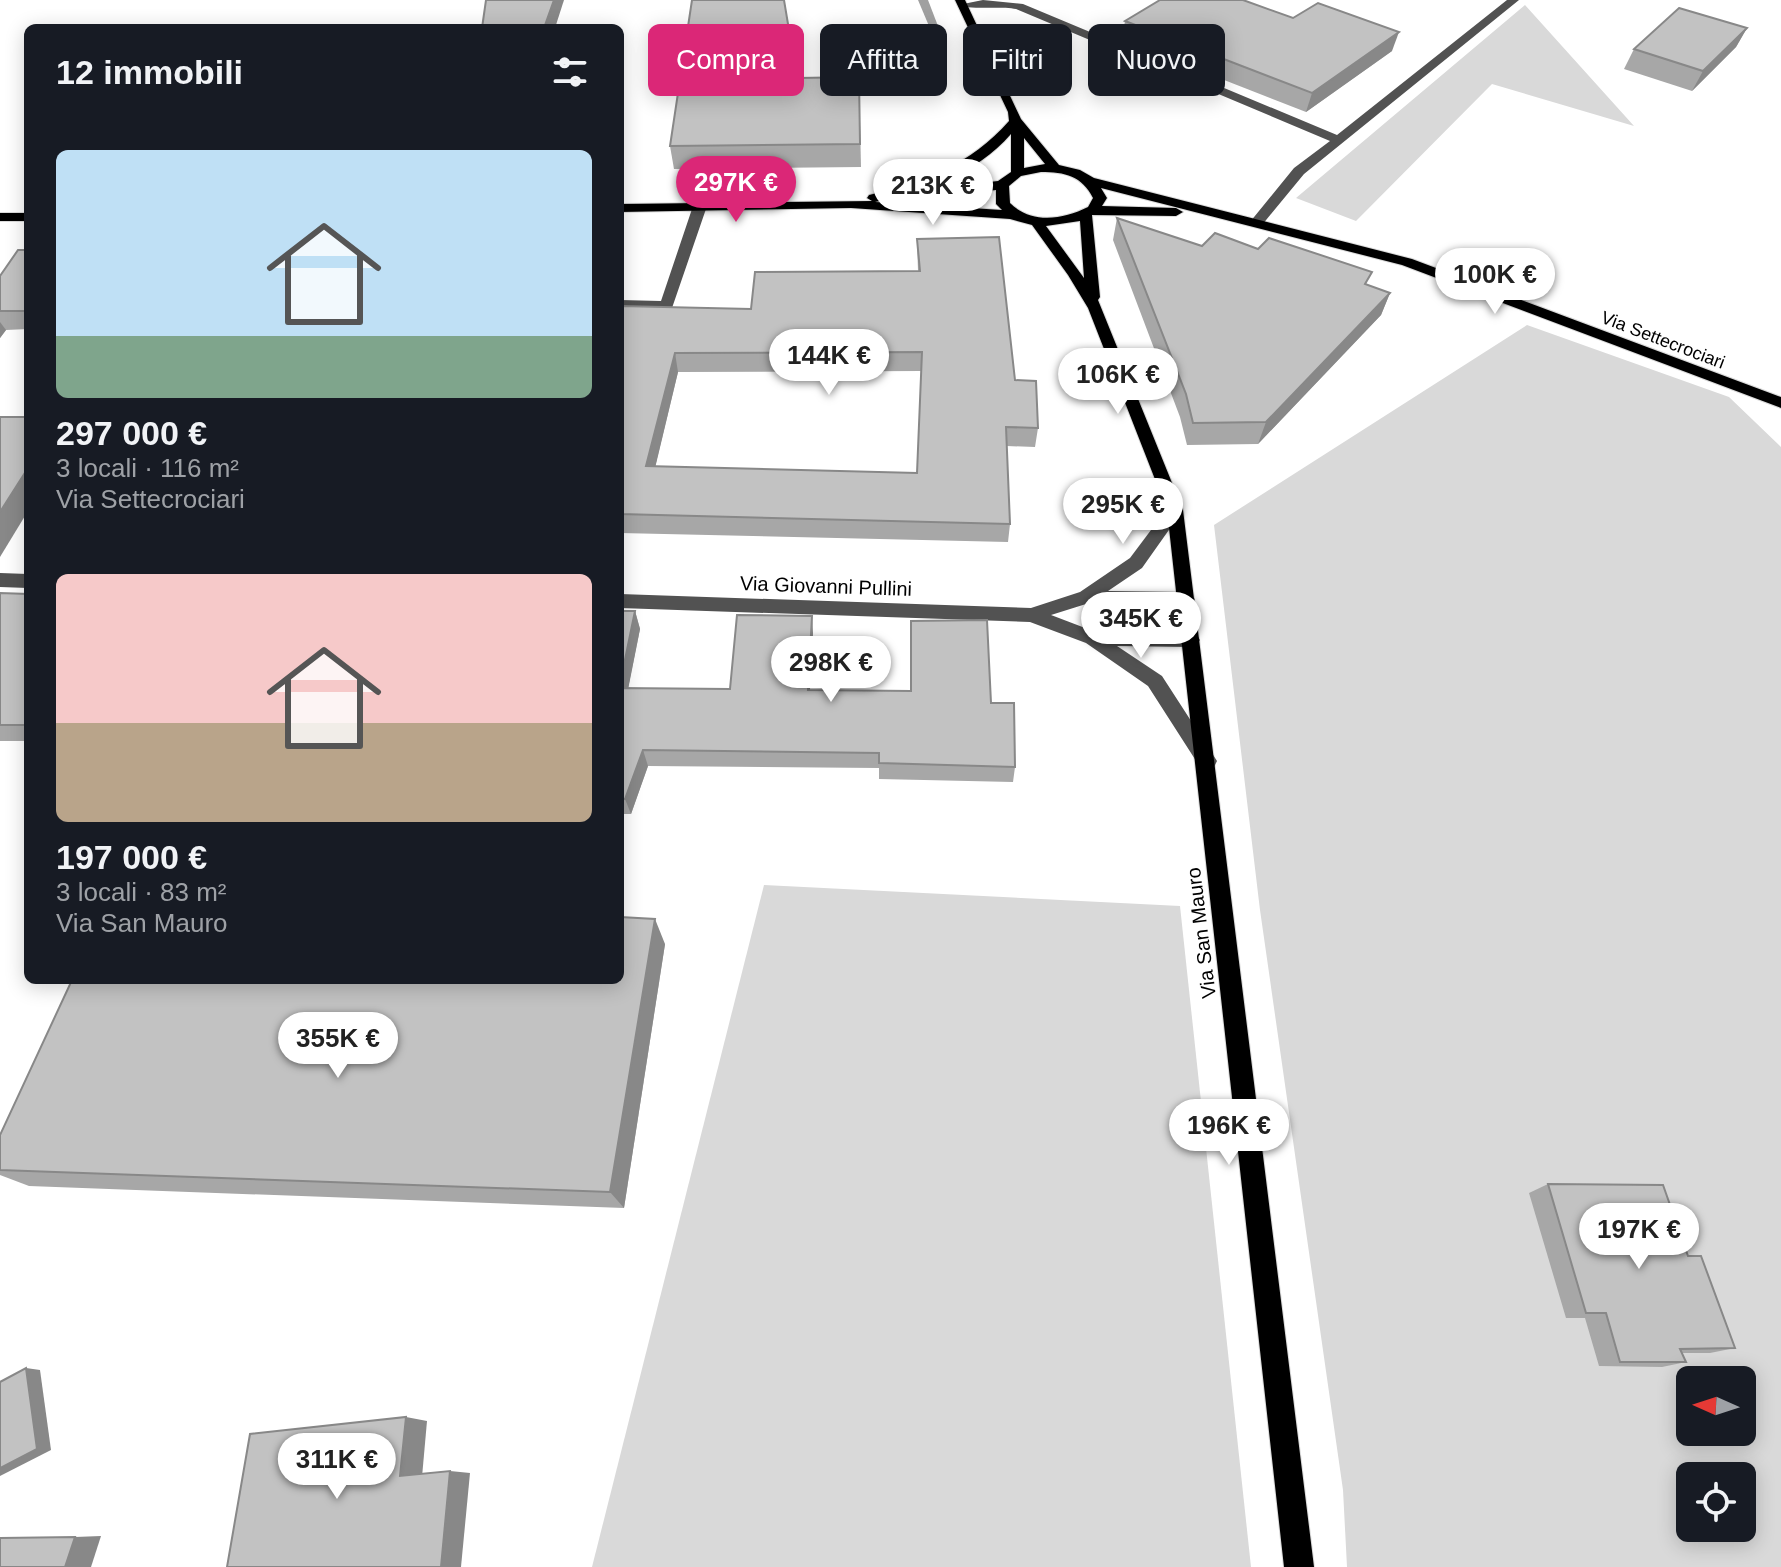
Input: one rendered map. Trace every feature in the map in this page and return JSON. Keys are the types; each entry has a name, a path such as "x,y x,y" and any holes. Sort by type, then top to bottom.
{"main road":[{"path":"961,2 1016,121 1055,168"},
{"path":"1016,121 1017,173"},
{"path":"851,204 945,180 987,152 1016,121"},
{"path":"851,204 1002,185 1017,173 1055,168"},
{"name":"Via Settecrociari","path":"1055,168 1091,181 1407,262 1781,403"},
{"name":"Via San Mauro","path":"1091,181 1098,190 1100,200 1090,213 1095,308"},
{"path":"1002,185 1001,200 1017,215"},
{"path":"624,208 851,204 1017,215 1036,221"},
{"name":"Via Settecrociari","path":"1036,221 1062,223 1090,213 1212,213"},
{"path":"0,217 24,217"},
{"name":"Via San Mauro","path":"1036,221 1075,274 1095,308 1175,510 1207,761 1299,1567"}],"street":[{"path":"1257,222 1299,171 1514,0"},
{"path":"961,2 997,2 1019,6 1339,140"},
{"path":"624,304 667,305 700,206"},
{"name":"Via Giovanni Pullini","path":"1031,615 1086,597 1136,563 1175,510"},
{"path":"0,580 24,581"},
{"name":"Via Giovanni Pullini","path":"1086,597 1186,599"},
{"name":"Via Giovanni Pullini","path":"624,601 1031,615 1092,638 1155,681 1207,761"},
{"name":"Via Giovanni Pullini","path":"1092,638 1191,640"}],"shaded area":[{"path":"1525,5 1634,126 1492,84 1356,221 1296,198"},
{"path":"1527,325 1729,397 1781,447 1781,1567 1347,1567 1343,1490 1260,910 1214,525"},
{"path":"764,885 1180,906 1251,1567 592,1567"}],"building":[{"path":"486,0 554,0 545,24 483,24"},
{"path":"692,0 784,0 788,24 688,24"},
{"path":"1160,0 1243,0 1293,18 1318,3 1399,32 1312,93 1225,60 1225,24 1133,24 1125,21"},
{"path":"1679,8 1747,28 1703,71 1634,49"},
{"path":"804,78 820,78 820,96 859,96 860,144 670,146 678,96 804,96"},
{"path":"1117,218 1202,246 1215,233 1258,249 1269,238 1372,272 1365,284 1390,293 1266,422 1193,423 1186,394"},
{"path":"999,237 1015,380 1036,381 1038,428 1006,427 1010,524 624,514 624,306 751,309 755,272 920,271 917,239","holes":["922,352 917,473 646,466 675,353"]},
{"path":"18,250 24,250 24,311 0,311 0,276"},
{"path":"0,417 24,417 24,474 0,512"},
{"path":"0,593 24,594 24,725 0,725"},
{"path":"624,611 635,611 624,665"},
{"path":"737,615 812,616 808,690 911,691 911,621 987,620 991,703 1014,703 1015,767 879,763 879,753 643,750 624,799 624,688 730,689"},
{"path":"624,917 655,919 610,1192 0,1170 0,1135 70,984 624,984"},
{"path":"1548,1184 1663,1185 1688,1256 1701,1256 1735,1348 1680,1349 1686,1362 1620,1362 1606,1313 1586,1313"},
{"path":"26,1368 37,1449 0,1468 0,1382"},
{"path":"406,1417 400,1476 450,1471 441,1567 227,1567 250,1434"},
{"path":"75,1537 65,1567 0,1567 0,1538"}],"waterway":[{"path":"923,0 933,24"}]}
